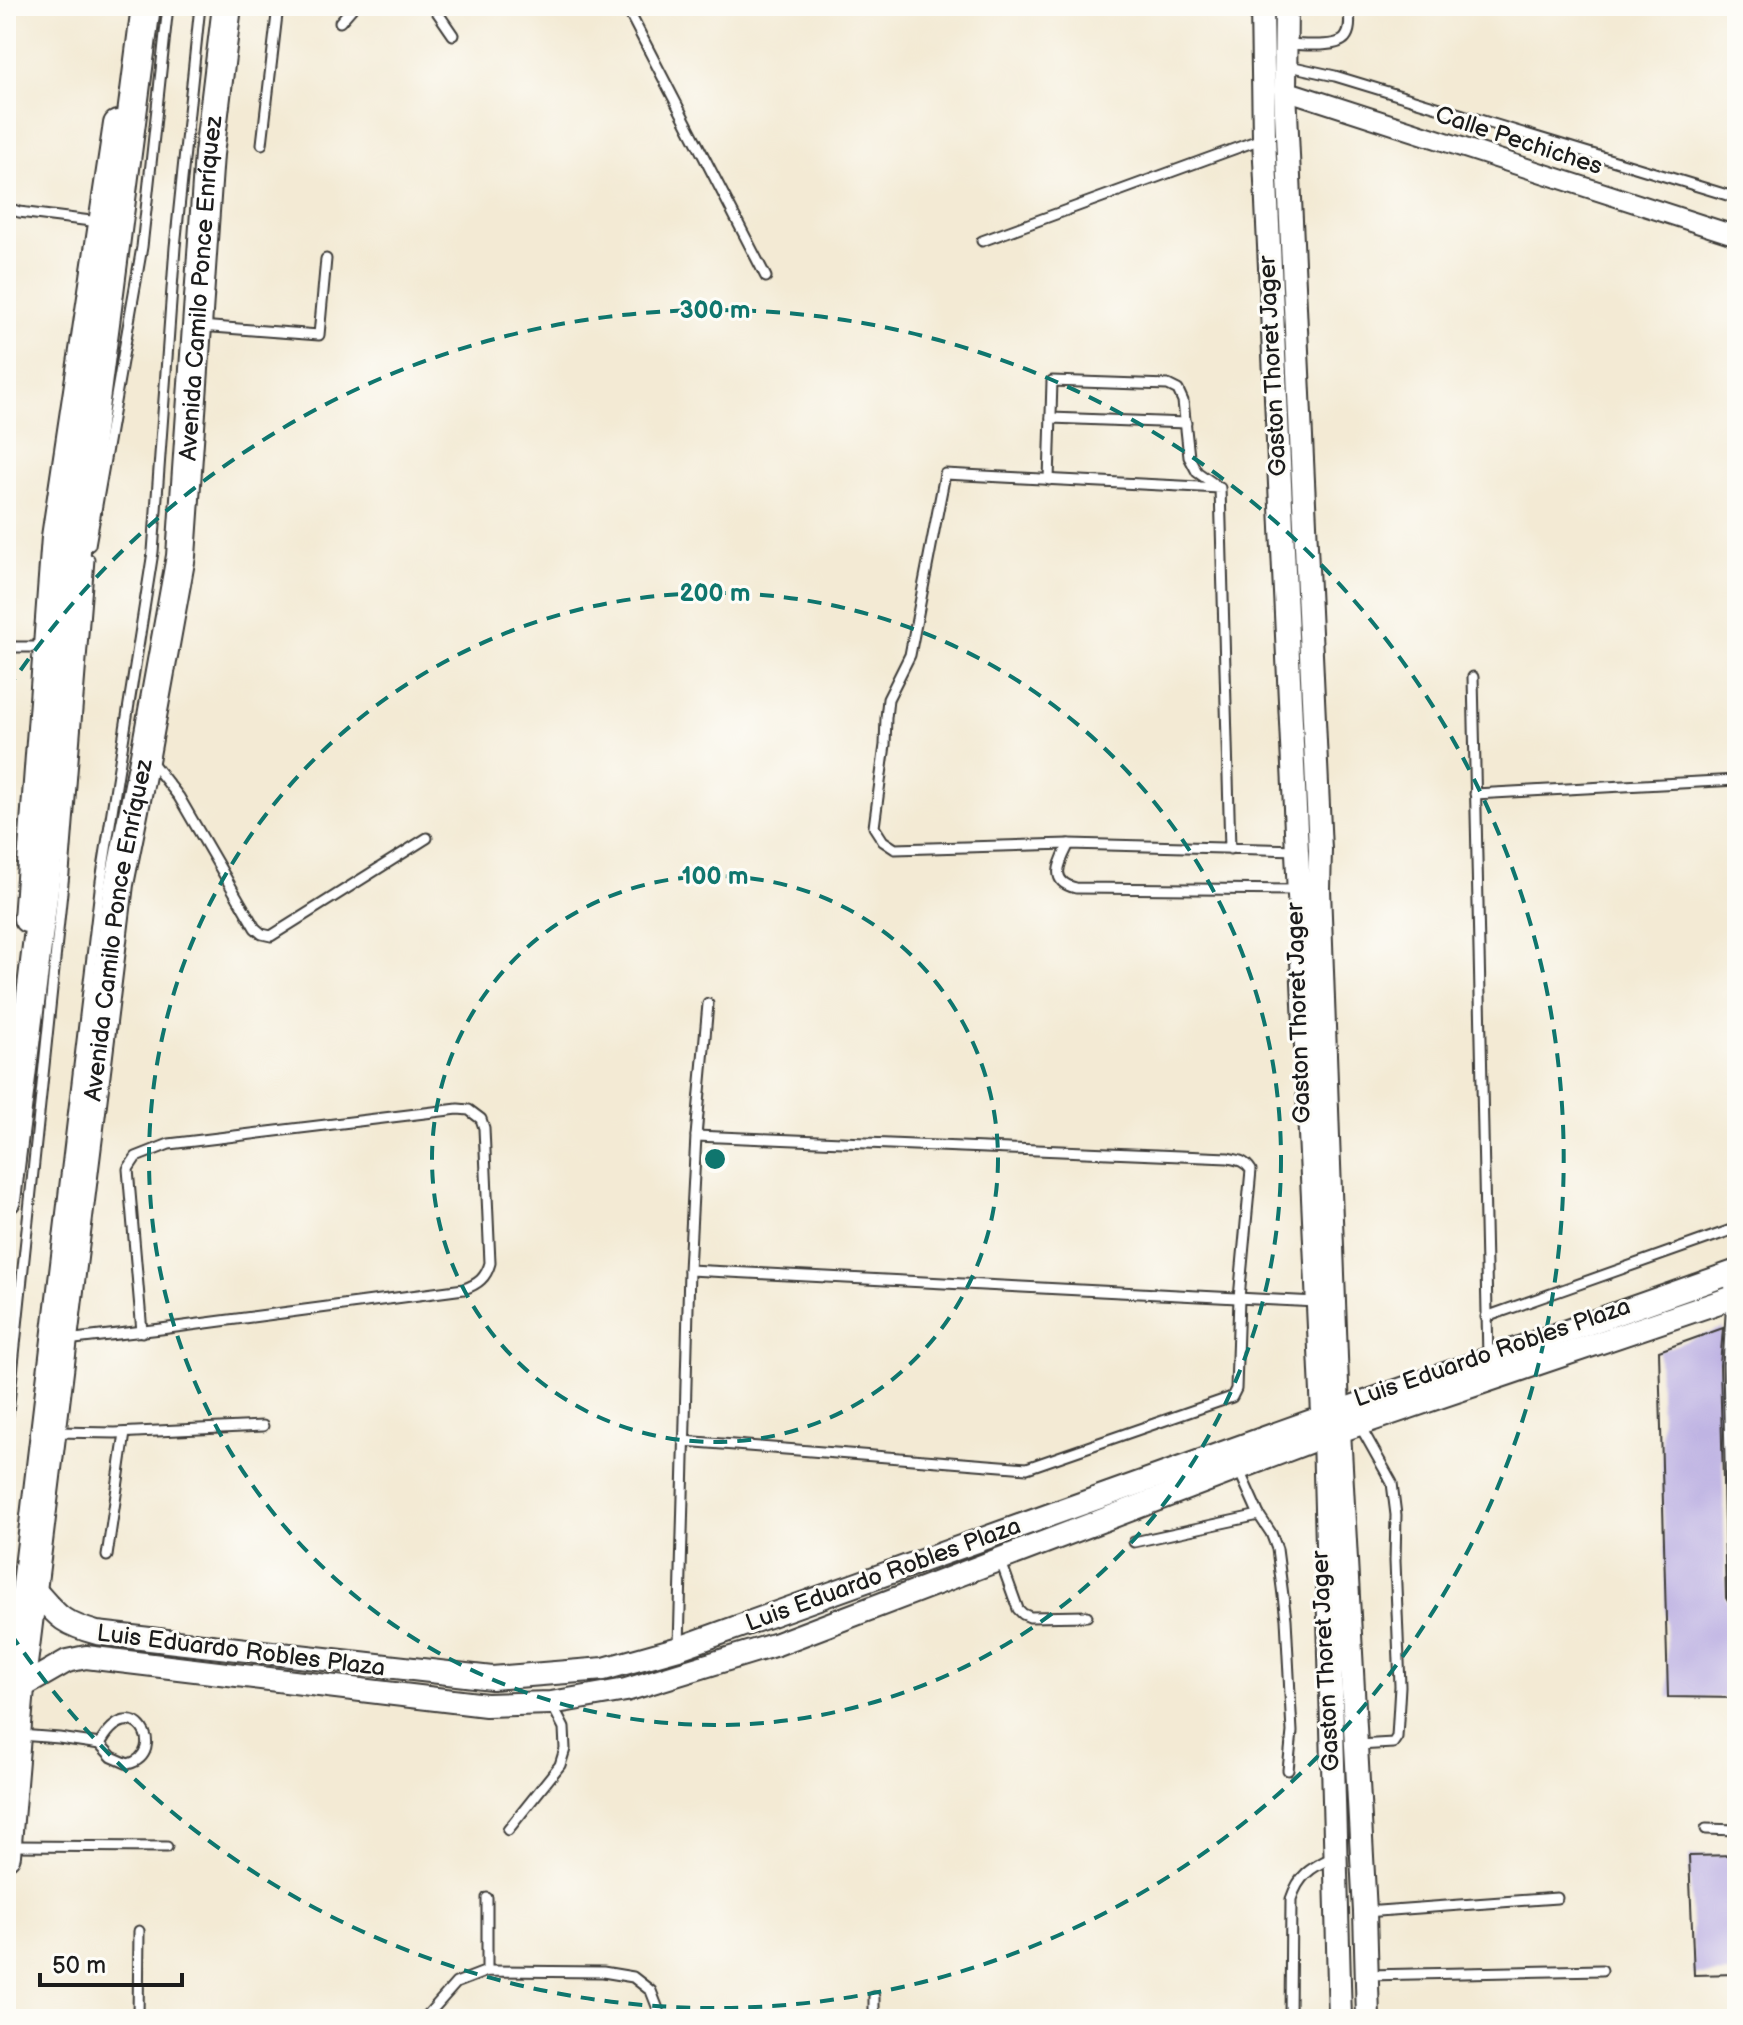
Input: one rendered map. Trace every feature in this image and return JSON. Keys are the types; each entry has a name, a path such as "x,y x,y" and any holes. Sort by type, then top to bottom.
{"main road":[{"path":"6,1200 55,537 135,6"},
{"path":"16,1043 46,872 77,540 146,6"},
{"name":"Avenida Camilo Ponce Enríquez","path":"6,1855 16,1735 13,1684 32,1587 119,884 181,556 209,154 227,6"}],"street":[{"name":"Gaston Thoret Jager","path":"1262,6 1264,138 1297,850 1309,889 1365,1912 1368,2019"},
{"name":"Gaston Thoret Jager","path":"1286,6 1285,90 1320,850 1309,889 1317,1302 1337,1424 1336,1856 1340,2019"},
{"name":"Calle Pechiches","path":"1285,90 1737,236"},
{"name":"Luis Eduardo Robles Plaza","path":"13,1684 67,1661 86,1657 486,1705 551,1703 626,1690 777,1644 1238,1468 1488,1358 1732,1273"},
{"name":"Luis Eduardo Robles Plaza","path":"32,1587 59,1618 97,1633 492,1678 604,1669 679,1648 1337,1424 1735,1297"}],"lane":[{"name":"Avenida Camilo Ponce Enríquez","path":"6,1432 64,873 91,542 142,247 168,6"},
{"name":"Avenida Camilo Ponce Enríquez","path":"13,1684 101,881 153,552 175,247 200,6"},
{"path":"262,144 278,6"},
{"path":"340,22 354,6"},
{"path":"433,6 453,35"},
{"path":"626,6 766,277"},
{"path":"1286,54 1337,43 1345,38 1349,29 1349,6"},
{"path":"1286,54 1335,76 1737,198"},
{"path":"982,241 1264,138"},
{"path":"6,207 19,212 103,223"},
{"path":"197,326 319,335 326,259"},
{"path":"1049,480 1052,381 1168,385 1178,390 1183,401 1189,457 1197,472 1220,488"},
{"path":"1051,418 1186,423"},
{"path":"1220,488 945,474 910,655 888,699 874,827 883,841 895,849 1069,844 1320,850"},
{"path":"1220,488 1230,849"},
{"path":"6,647 47,647"},
{"path":"1473,677 1488,1358"},
{"path":"145,755 179,797 255,928 262,934 271,936 427,838"},
{"path":"1475,794 1737,780"},
{"path":"1069,844 1058,870 1066,886 1076,888 1309,889"},
{"path":"679,1648 689,1270 696,1136 708,1004"},
{"path":"63,1340 142,1332 464,1289 475,1285 487,1272 490,1263 484,1128 481,1119 469,1110 458,1109 169,1144 136,1157 128,1169 142,1332"},
{"path":"683,1441 1027,1468 1232,1397 1236,1389 1239,1298 1251,1170 1241,1160 1213,1157 696,1136"},
{"path":"1486,1317 1737,1228"},
{"path":"689,1270 1317,1302"},
{"path":"1732,1273 1735,1297 1728,1365 1733,1598"},
{"path":"1337,1424 1392,1483 1396,1515 1400,1686 1397,1737 1393,1743 1356,1745"},
{"path":"51,1432 125,1433 263,1426"},
{"path":"107,1556 125,1433"},
{"path":"1238,1468 1277,1549 1286,1619 1292,1732 1288,1770"},
{"path":"1134,1542 1259,1515"},
{"path":"1000,1559 1018,1609 1023,1614 1030,1617 1087,1616"},
{"path":"508,1830 560,1765 565,1749 564,1728 551,1703"},
{"path":"16,1735 100,1744 112,1757 128,1764 142,1758 147,1742 140,1724 125,1719 110,1728 100,1744"},
{"path":"1706,1829 1737,1830"},
{"path":"7,1846 167,1847"},
{"path":"1290,2019 1291,1899 1295,1886 1310,1869 1336,1856"},
{"path":"487,1898 487,1971"},
{"path":"1365,1912 1557,1898"},
{"path":"138,2019 139,1931"},
{"path":"1367,1975 1602,1970"},
{"path":"424,2019 456,1983 487,1971 603,1972 633,1977 651,1991 658,2009 658,2019"},
{"path":"874,1997 874,2019"}],"building":[{"path":"1723,1328 1720,1365 1726,1598 1730,1605 1737,1604 1737,1698 1668,1697 1659,1351"},
{"path":"1737,1855 1737,1974 1694,1975 1689,1856"}]}
